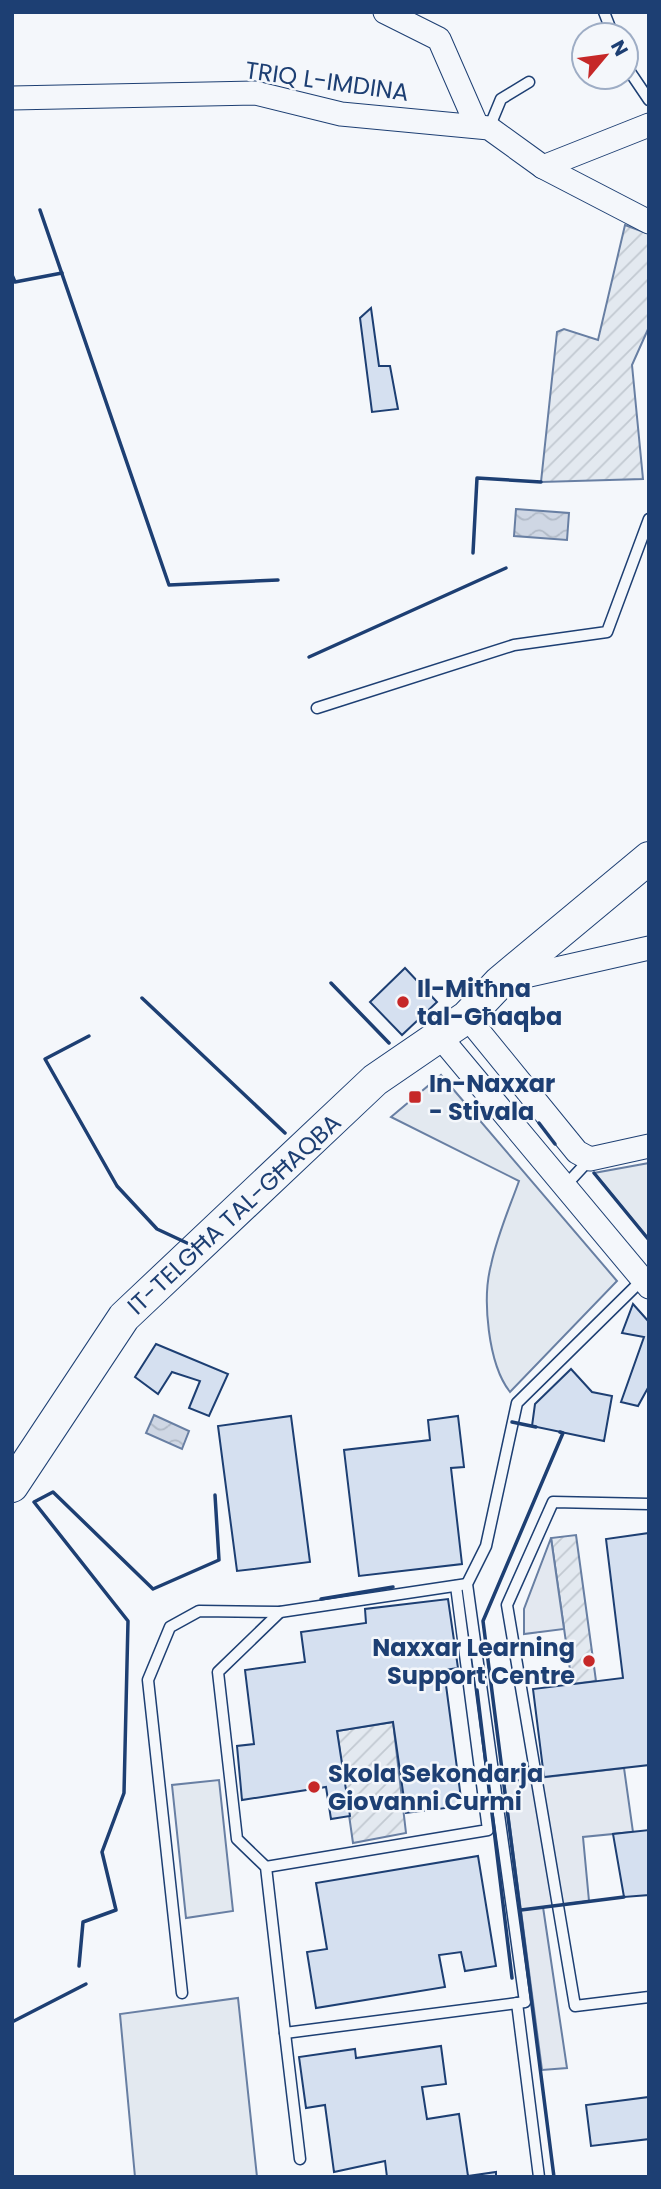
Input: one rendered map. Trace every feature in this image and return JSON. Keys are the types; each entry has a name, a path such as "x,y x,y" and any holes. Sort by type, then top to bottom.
{"street":[{"path":"385,12 439,39 483,127 543,167 627,213 649,222"},
{"name":"TRIQ L-IMDINA","path":"12,98 255,93 341,114 483,127"},
{"path":"543,167 649,125"},
{"name":"IT-TELGĦA TAL-GĦAQBA","path":"12,1486 124,1317 375,1080 441,1038 467,1017 500,982 649,858"},
{"path":"500,982 649,948"},
{"path":"467,1017 577,1152 590,1159 649,1146"},
{"path":"441,1038 646,1283"}],"lane":[{"path":"483,127 501,99 529,82"},
{"path":"317,708 514,645 607,632 649,519"},
{"path":"564,1187 590,1159"},
{"path":"266,1867 488,1830 461,1585 486,1546 517,1403 646,1283"},
{"path":"649,1504 553,1502 507,1605 575,2006 649,1997"},
{"path":"182,1993 148,1680 170,1627 199,1611 280,1612 461,1585"},
{"path":"285,2033 525,2002 461,1585"},
{"path":"280,1612 218,1672 237,1839 266,1867 300,2159"},
{"path":"517,2003 539,2177"}],"shaded area":[{"path":"625,225 649,234 649,327 632,365 643,479 541,482 557,332 564,329 598,340"},
{"path":"441,1075 617,1281 510,1392 496,1365 489,1331 487,1295 494,1254 519,1181 391,1117"},
{"path":"649,1163 649,1240 594,1173"},
{"path":"576,1535 596,1681 572,1684 551,1538"},
{"path":"551,1538 564,1629 524,1634 524,1609"},
{"path":"393,1722 406,1833 353,1843 337,1731"},
{"path":"624,1768 633,1832 583,1837 589,1901 543,1907 567,2068 542,2070 504,1782"},
{"path":"219,1780 233,1911 186,1918 172,1785"},
{"path":"238,1998 257,2177 135,2177 120,2014"}],"water":[{"path":"516,509 569,513 567,540 514,536"},
{"path":"154,1415 189,1431 182,1449 146,1433"}],"building":[{"path":"371,308 379,366 390,366 398,409 372,412 360,318"},
{"name":"Il-Mitħna tal-Għaqba","path":"405,968 437,1002 402,1035 370,1002"},
{"path":"633,1304 649,1322 649,1386 638,1406 621,1402 644,1337 622,1333"},
{"path":"156,1344 228,1374 209,1416 189,1408 200,1381 172,1372 158,1394 135,1377"},
{"path":"571,1369 592,1392 612,1396 604,1441 532,1426 535,1404"},
{"path":"291,1416 310,1562 237,1571 218,1426"},
{"path":"458,1416 464,1467 451,1468 462,1564 359,1576 344,1450 430,1440 428,1420"},
{"name":"Naxxar Learning Support Centre","path":"649,1533 649,1765 544,1777 533,1689 623,1678 606,1539"},
{"path":"448,1599 458,1668 444,1670 462,1806 406,1813 393,1722 337,1731 350,1816 331,1819 326,1787 242,1800 237,1746 254,1744 245,1670 305,1662 301,1632 366,1623 365,1609"},
{"path":"649,1830 649,1895 624,1897 613,1834"},
{"path":"478,1856 496,1966 465,1971 461,1952 439,1955 445,1987 316,2008 307,1952 327,1949 316,1883"},
{"path":"441,2046 446,2084 422,2087 427,2119 459,2114 468,2176 496,2172 496,2177 387,2177 385,2161 334,2172 325,2105 306,2108 299,2057 355,2049 356,2058"},
{"path":"649,2097 649,2139 591,2146 586,2105"}],"wall":[{"path":"40,210 169,585 278,580"},
{"path":"12,275 15,282 62,273"},
{"path":"473,553 477,478 541,482"},
{"path":"309,657 506,568"},
{"path":"331,983 389,1043"},
{"path":"142,998 285,1133"},
{"path":"89,1036 45,1059 117,1186 157,1229 187,1243"},
{"path":"539,1123 555,1144"},
{"path":"594,1173 649,1240"},
{"path":"512,1422 536,1427"},
{"path":"554,2177 483,1621 563,1433 560,1432"},
{"path":"79,1966 83,1922 116,1910 102,1852 124,1793 128,1621 34,1502 53,1492 153,1589 219,1560 215,1495"},
{"path":"321,1599 393,1587"},
{"path":"477,1690 512,1978"},
{"path":"521,1910 624,1897"},
{"path":"12,2022 86,1984"}],"place":[{"name":"Il-Mitħna tal-Għaqba","path":"403,1002"},
{"name":"In-Naxxar - Stivala","path":"415,1097"},
{"name":"Naxxar Learning Support Centre","path":"589,1661"},
{"name":"Skola Sekondarja Giovanni Curmi","path":"314,1787"}]}
